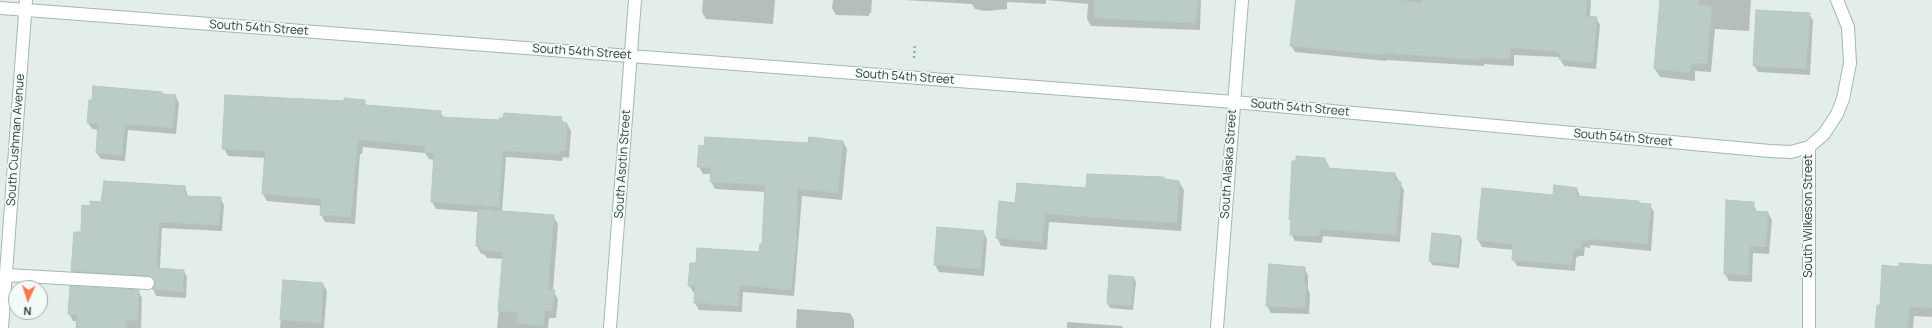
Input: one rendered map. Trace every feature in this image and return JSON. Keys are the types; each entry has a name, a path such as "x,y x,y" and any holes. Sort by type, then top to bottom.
{"street":[{"name":"South Asotin Street","path":"610,328 635,0"},
{"name":"South Alaska Street","path":"1217,328 1242,0"},
{"name":"South Wilkeson Street","path":"1809,328 1809,147 1824,134 1837,114 1847,81 1850,58 1849,36 1846,20 1837,0"},
{"name":"South 54th Street","path":"0,8 25,5 631,56 1234,102 1770,151 1801,151 1809,147"},
{"name":"South Cushman Avenue","path":"2,328 25,5"},
{"path":"6,275 148,283"}],"building":[{"path":"1094,0 1198,0 1196,23 1094,18"},
{"path":"1296,0 1400,0 1422,3 1422,0 1587,0 1586,16 1597,17 1593,63 1559,59 1560,53 1555,51 1511,48 1510,59 1481,58 1481,60 1383,53 1383,55 1290,46"},
{"path":"1660,0 1699,0 1699,5 1712,6 1707,64 1691,63 1690,73 1654,69"},
{"path":"1756,10 1810,13 1806,69 1753,66"},
{"path":"93,86 162,92 161,94 176,95 173,128 125,124 122,155 96,153 98,124 87,123 89,100 92,100"},
{"path":"225,95 344,101 344,98 365,100 365,105 441,111 440,117 499,120 499,118 503,118 504,113 562,117 561,122 567,123 566,151 559,150 559,154 503,151 499,207 431,202 434,153 424,152 425,146 359,140 357,147 351,217 320,215 321,199 262,194 265,151 222,149"},
{"path":"705,137 808,143 809,137 843,141 838,193 798,189 796,245 791,290 740,285 738,306 694,303 695,286 688,286 690,263 696,263 697,248 759,252 760,244 762,244 765,185 710,182 711,168 697,167 699,145 704,146"},
{"path":"1296,156 1325,158 1325,164 1328,164 1328,168 1395,173 1395,181 1401,182 1396,235 1319,229 1319,236 1290,235 1291,220 1289,220 1292,161 1296,161"},
{"path":"1087,174 1164,177 1164,179 1179,181 1177,223 1045,214 1042,242 996,238 999,201 1015,203 1017,183 1086,188"},
{"path":"104,181 185,186 185,196 221,197 219,225 159,222 157,268 184,270 183,292 152,289 155,284 155,280 149,276 71,271 74,232 81,232 82,205 90,206 90,201 101,202"},
{"path":"1554,185 1577,188 1577,196 1639,201 1639,203 1651,204 1647,244 1587,239 1587,242 1581,241 1581,249 1575,249 1573,251 1572,265 1512,260 1513,244 1477,240 1482,188 1553,195"},
{"path":"1726,200 1754,202 1753,211 1768,212 1766,247 1750,246 1748,275 1724,274"},
{"path":"478,209 554,215 548,290 555,290 552,311 545,311 543,326 517,323 518,313 498,311 503,252 481,250 481,246 476,246"},
{"path":"937,227 984,231 981,269 934,265"},
{"path":"1432,233 1460,236 1457,265 1429,261"},
{"path":"1899,263 1932,265 1932,308 1909,307 1908,328 1875,328 1877,305 1880,305 1882,265 1899,267"},
{"path":"1269,264 1305,267 1304,286 1307,286 1305,308 1266,306"},
{"path":"1109,275 1134,277 1131,306 1107,304"},
{"path":"283,280 323,283 321,323 280,320"},
{"path":"70,286 139,290 137,321 126,320 126,328 76,328 77,315 68,314"}]}
